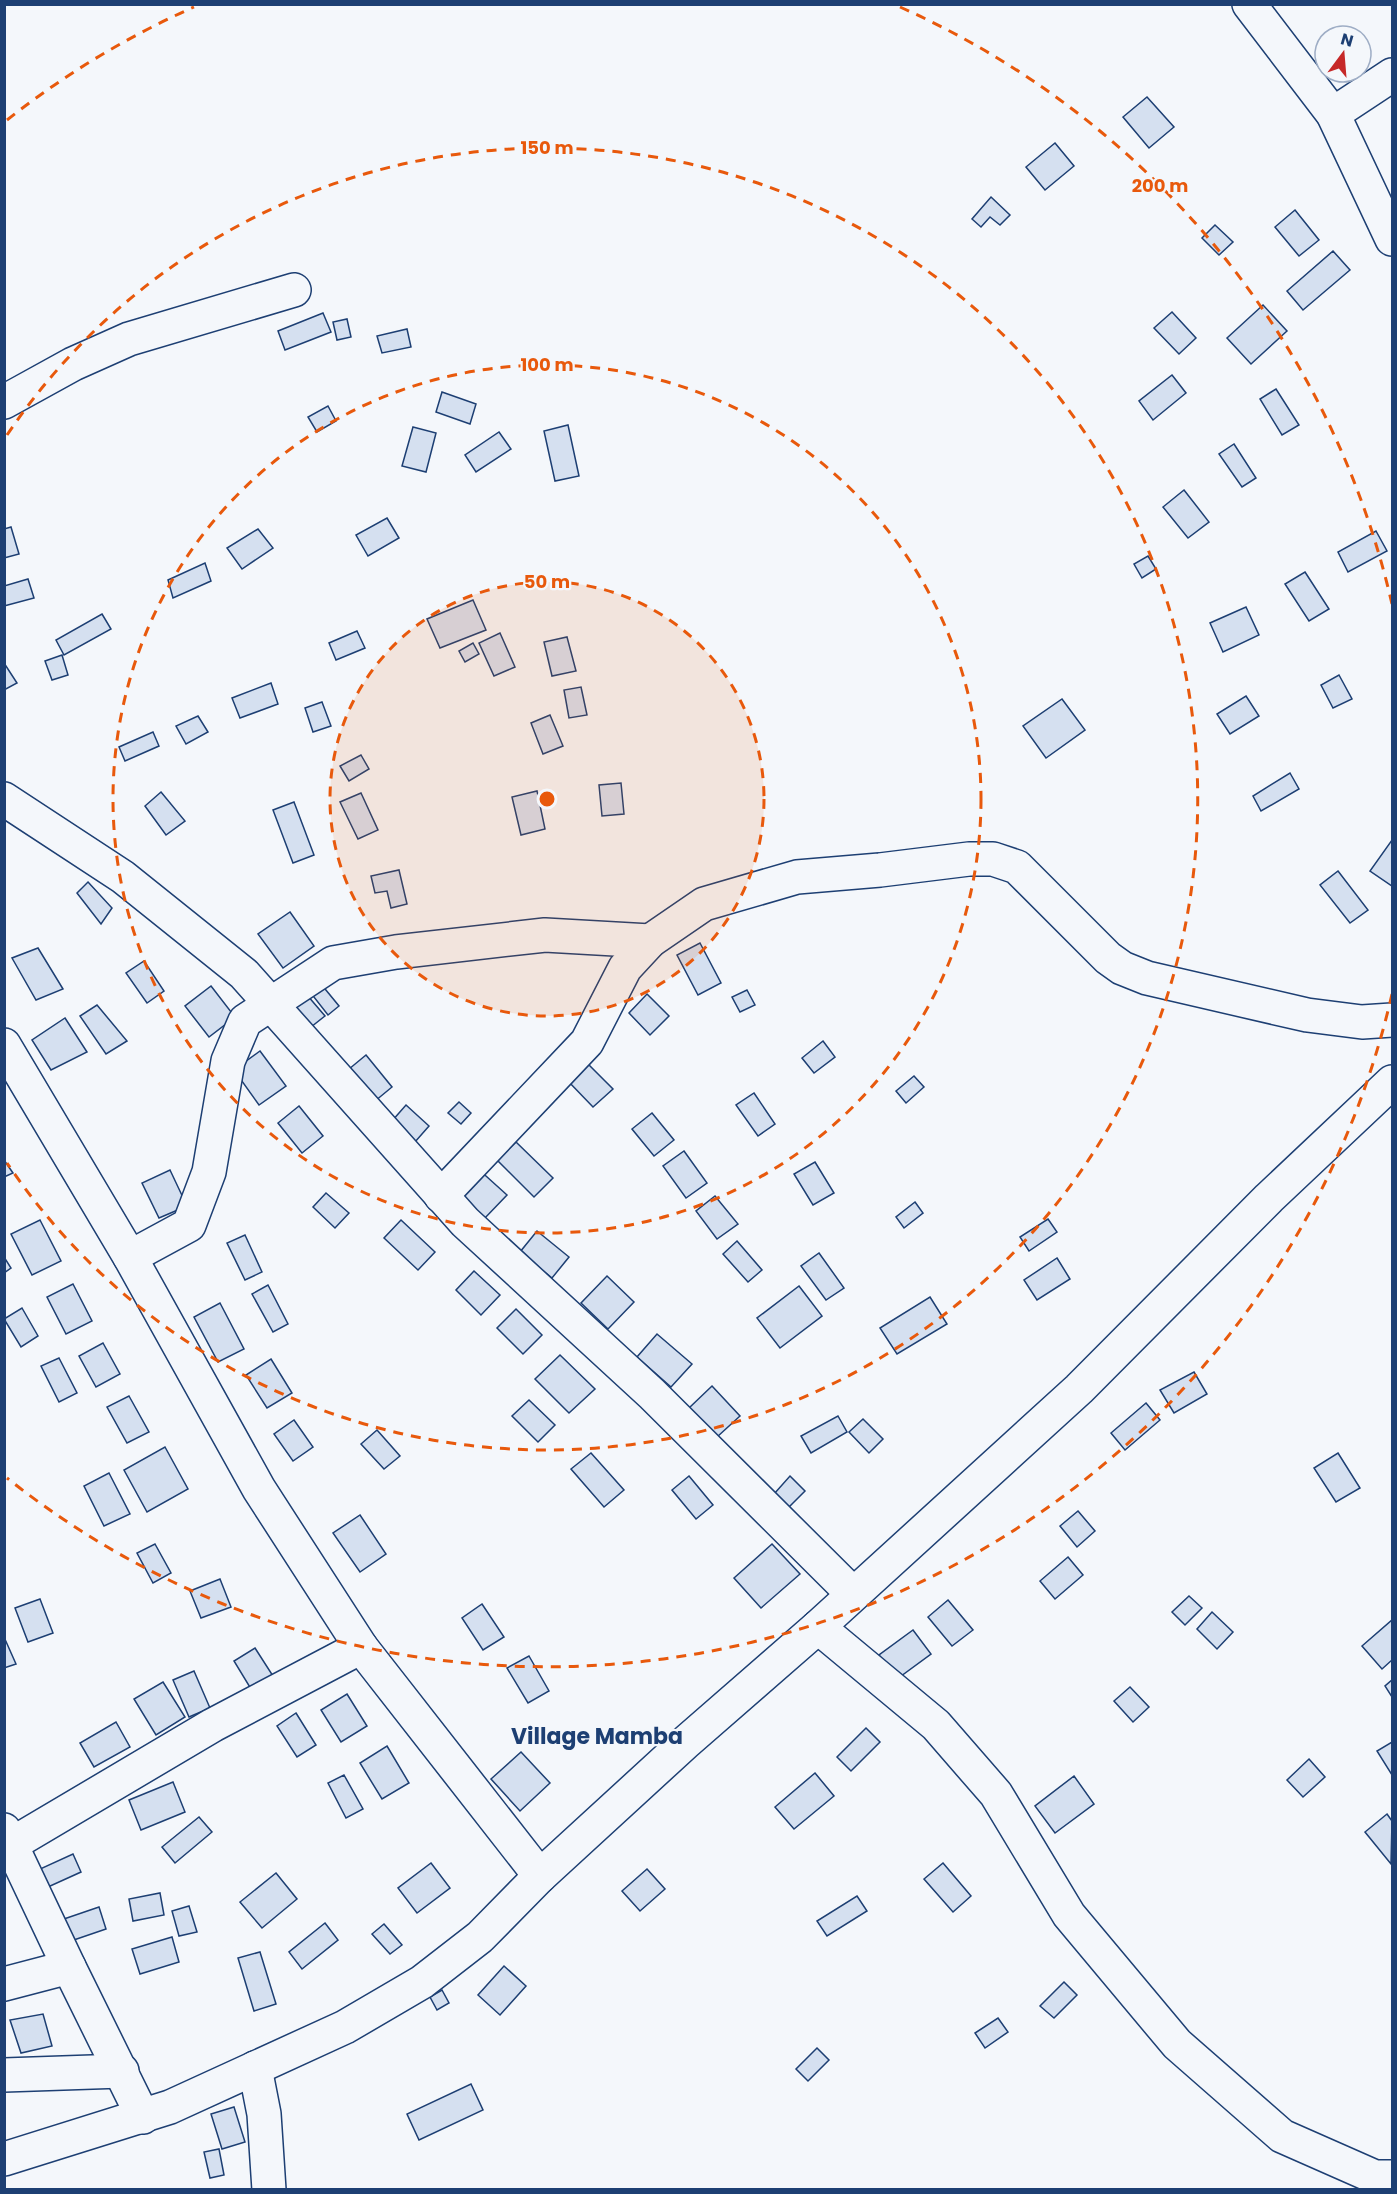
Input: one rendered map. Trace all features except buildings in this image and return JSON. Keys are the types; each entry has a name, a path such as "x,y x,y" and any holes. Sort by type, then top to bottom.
{"street":[{"path":"1249,4 1333,114 1392,239"},
{"path":"1333,114 1392,75"},
{"path":"4,402 73,364 129,339 294,290"},
{"path":"4,799 123,877 244,974 465,1222 652,1394 853,1594"},
{"path":"441,1196 586,1042 625,968 650,941 704,904 797,877 969,859 993,859 1017,867 1108,958 1122,968 1147,978 1307,1015 1362,1022 1392,1020"},
{"path":"130,1257 189,1225 209,1172 228,1061 245,1021 333,963 396,952 545,935 650,941"},
{"path":"4,1045 15,1087 130,1257 259,1489 361,1647 540,1876"},
{"path":"4,2159 170,2107 345,2027 422,1982 480,1937 540,1876 1079,1389 1269,1198 1392,1082"},
{"path":"818,1627 936,1725 996,1794 1069,1916 1177,2044 1282,2136 1375,2177 1392,2177"},
{"path":"143,2116 8,1837 361,1647"},
{"path":"4,1984 69,1966"},
{"path":"255,2068 264,2114 269,2190"},
{"path":"4,2075 122,2072"}],"district":[{"name":"Village Mamba","path":"597,1736"}]}
